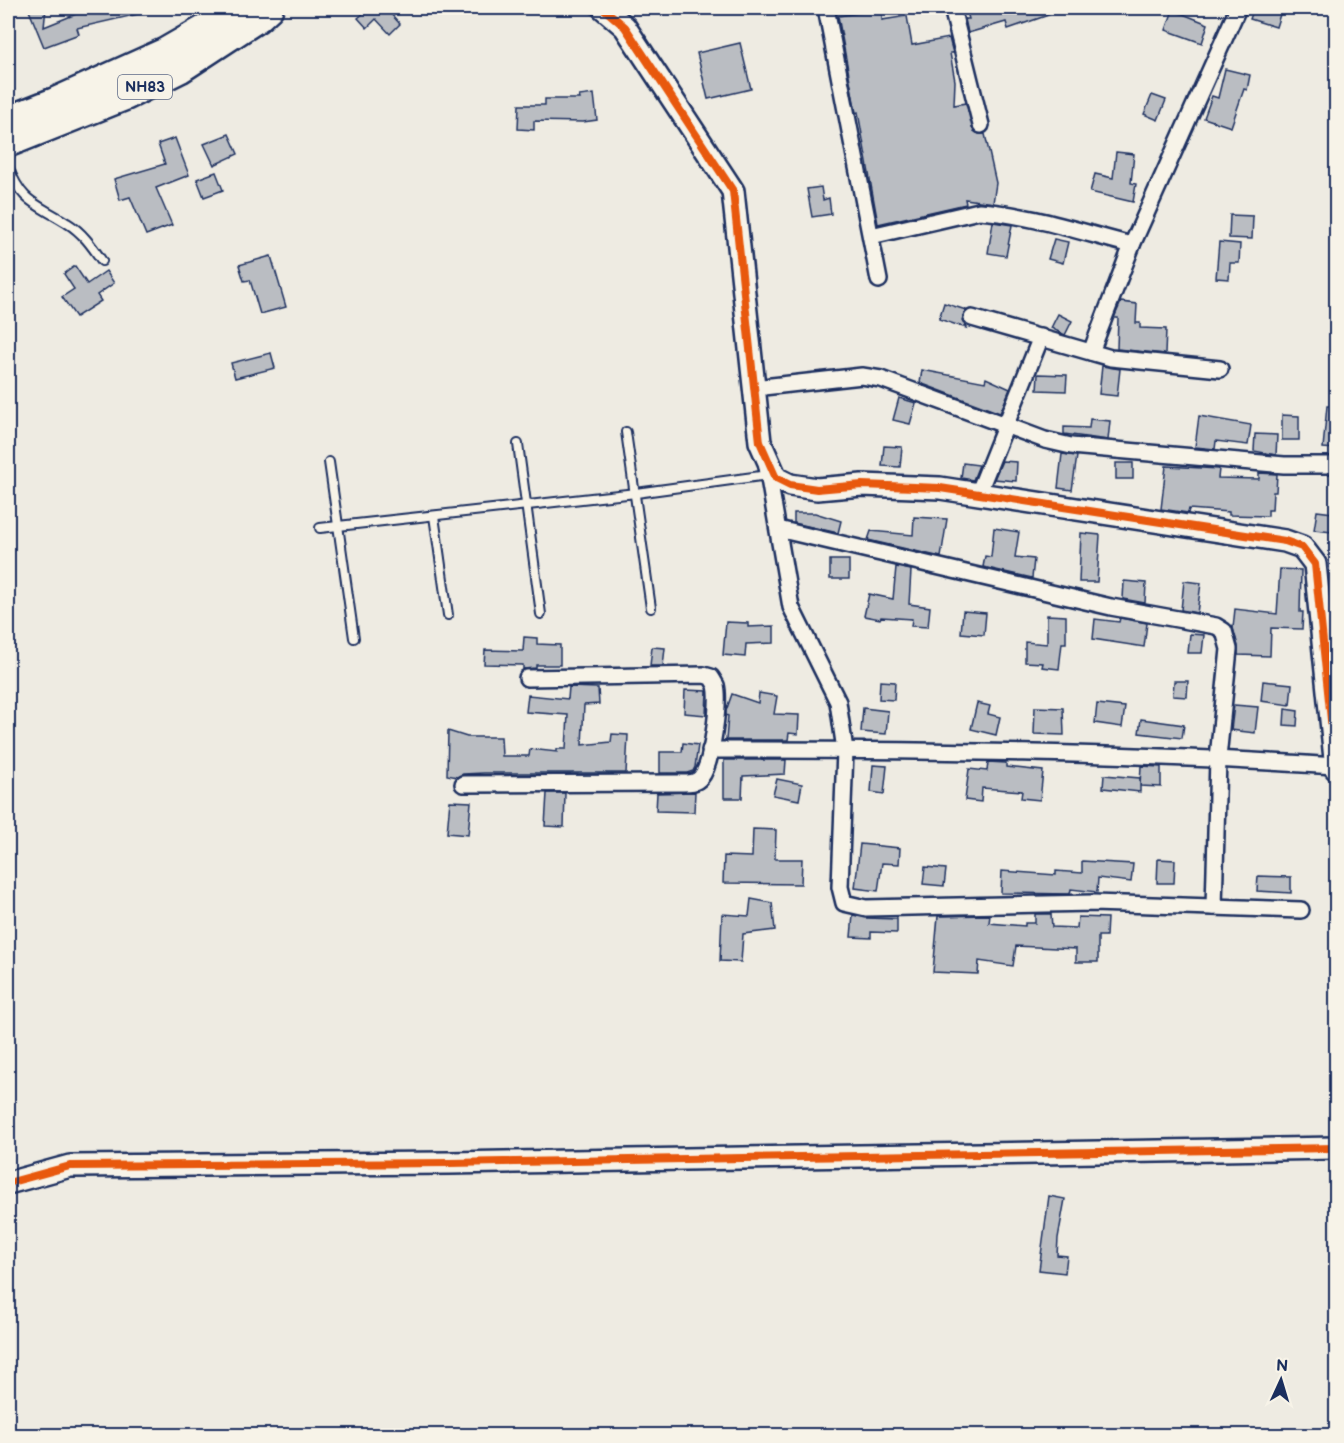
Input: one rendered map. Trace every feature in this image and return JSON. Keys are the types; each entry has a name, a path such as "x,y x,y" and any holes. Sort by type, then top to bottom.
{"highway":[{"path":"8,120 165,52 238,8"},
{"name":"NH83","path":"8,143 126,96 180,69 258,18 269,8"}],"street":[{"path":"603,8 625,27 734,191 760,442 776,478 790,485 818,489 862,485 923,487 978,494 1285,541 1302,547 1315,564 1336,768 1218,758 845,750 710,750"},
{"path":"826,8 879,280"},
{"path":"952,8 981,125"},
{"path":"1091,352 1132,245 1238,8"},
{"path":"871,236 979,211 1014,216 1132,245"},
{"path":"972,318 1111,358 1220,369"},
{"path":"978,494 1041,337"},
{"path":"754,388 862,376 881,379 1045,440 1071,446 1284,465 1336,465"},
{"path":"765,452 791,607 838,702 845,750 840,887 844,903 866,908 1093,903 1301,910"},
{"path":"778,530 1111,607 1216,626 1224,631 1229,649 1218,758 1214,907"},
{"path":"463,784 695,783 702,777 710,750 716,705 716,685 711,677 704,675 527,678"},
{"path":"8,1183 70,1166 1336,1148"}],"lane":[{"path":"8,166 24,198 68,223 87,240 102,261"},
{"path":"626,432 651,608"},
{"path":"518,444 541,614"},
{"path":"329,462 354,638"},
{"path":"320,528 636,494 768,475"},
{"path":"434,516 448,615"}],"building":[{"path":"28,8 46,8 44,27 81,12 101,8 143,8 143,13 77,28 79,34 44,47"},
{"path":"365,8 400,8 392,15 400,24 390,34 376,19 367,28 358,18 367,10"},
{"path":"865,8 882,8 882,20 907,16 912,45 949,38 953,53 950,53 955,81 954,105 966,103 974,131 985,134 996,183 993,203 965,199 966,204 878,224 838,16 865,12"},
{"path":"966,8 1063,8 1063,10 1008,29 1006,22 968,33 965,19 969,19"},
{"path":"1254,8 1282,8 1276,27 1250,19"},
{"path":"1173,10 1208,24 1202,43 1166,30"},
{"path":"740,43 751,89 708,99 697,53"},
{"path":"1225,69 1250,75 1247,90 1244,89 1231,127 1204,118 1212,96 1218,98"},
{"path":"594,94 597,120 534,121 534,130 518,129 519,105 545,105 545,99 580,99 579,96"},
{"path":"1152,95 1166,100 1158,120 1144,114"},
{"path":"229,134 238,154 214,165 204,144"},
{"path":"175,138 189,175 156,188 172,225 146,235 130,197 120,200 114,179 165,164 158,144"},
{"path":"1116,152 1134,154 1131,183 1136,184 1133,202 1090,192 1095,174 1113,178"},
{"path":"216,172 223,190 204,197 197,179"},
{"path":"821,187 823,200 829,198 831,214 812,217 807,189"},
{"path":"1230,215 1253,216 1252,239 1229,238"},
{"path":"993,222 1012,225 1006,256 988,253"},
{"path":"1054,239 1068,242 1063,263 1048,259"},
{"path":"1219,242 1240,244 1239,263 1230,263 1229,279 1216,278"},
{"path":"271,256 286,307 260,314 250,280 244,281 239,265"},
{"path":"75,266 87,284 106,271 114,283 97,295 101,301 76,317 62,297 74,289 64,274"},
{"path":"1121,302 1137,304 1136,323 1140,323 1140,328 1166,329 1165,354 1117,349 1118,318 1114,318"},
{"path":"944,303 966,310 962,320 966,328 939,319"},
{"path":"1058,314 1072,321 1065,335 1051,328"},
{"path":"271,353 275,368 235,378 231,363"},
{"path":"1102,366 1120,369 1117,396 1099,394"},
{"path":"922,370 985,382 986,378 1010,389 1000,413 920,383"},
{"path":"1038,374 1067,375 1066,391 1037,390"},
{"path":"899,398 916,403 910,424 893,420"},
{"path":"1327,406 1336,406 1336,449 1323,448"},
{"path":"1282,415 1299,416 1299,440 1282,440"},
{"path":"1199,416 1251,425 1248,445 1216,441 1215,449 1195,447"},
{"path":"1090,419 1110,421 1108,440 1064,434 1064,427 1089,428"},
{"path":"1255,434 1277,435 1276,455 1254,451"},
{"path":"884,446 902,447 900,467 882,466"},
{"path":"1062,454 1077,456 1072,490 1058,488"},
{"path":"1002,461 1017,462 1016,481 994,479"},
{"path":"963,463 979,465 973,480 961,478"},
{"path":"1116,463 1133,463 1133,479 1116,479"},
{"path":"1166,466 1219,469 1218,478 1259,479 1259,473 1277,474 1272,510 1268,510 1268,516 1229,515 1229,512 1189,509 1188,513 1161,509"},
{"path":"1317,511 1333,513 1332,532 1314,530"},
{"path":"794,513 815,513 841,521 838,533 794,523"},
{"path":"914,517 947,519 941,557 868,540 871,531 913,535"},
{"path":"994,528 1019,532 1015,557 1034,559 1032,578 983,567 985,556 991,557"},
{"path":"1081,533 1100,535 1097,582 1079,582"},
{"path":"830,560 849,560 849,579 830,579"},
{"path":"896,567 911,570 909,604 930,607 928,627 911,626 912,619 881,617 880,619 864,616 869,594 893,599"},
{"path":"1280,569 1301,570 1302,629 1271,628 1270,656 1238,655 1233,628 1235,609 1277,614"},
{"path":"1124,581 1146,583 1145,603 1123,599"},
{"path":"1184,581 1201,583 1197,613 1181,610"},
{"path":"963,611 986,613 984,635 961,633"},
{"path":"1047,615 1066,616 1066,643 1062,643 1059,669 1042,667 1043,663 1025,662 1025,642 1047,644"},
{"path":"1120,618 1147,623 1144,647 1093,639 1095,619 1119,622"},
{"path":"726,622 748,623 748,627 774,626 774,643 746,644 745,657 723,655"},
{"path":"1190,634 1204,635 1202,653 1188,653"},
{"path":"524,637 537,638 537,644 560,645 560,665 536,665 536,668 523,669 523,665 484,664 485,650 523,651"},
{"path":"652,647 665,648 663,666 650,666"},
{"path":"880,681 895,682 894,700 879,699"},
{"path":"1174,681 1188,681 1187,697 1173,696"},
{"path":"1263,681 1292,684 1290,705 1261,701"},
{"path":"569,687 598,688 599,704 584,705 582,745 611,742 612,734 628,735 626,773 484,773 463,774 457,777 447,775 448,731 467,737 501,737 502,756 529,756 530,749 557,752 557,749 566,749 568,715 526,712 528,695 568,699"},
{"path":"685,690 707,691 706,715 684,713"},
{"path":"759,693 777,696 774,714 799,715 798,734 789,733 788,740 726,740 728,716 726,711 732,694 758,703"},
{"path":"977,703 990,706 988,714 1000,717 996,735 971,729"},
{"path":"1097,704 1125,707 1122,727 1095,723"},
{"path":"1234,705 1258,707 1255,733 1231,730"},
{"path":"1035,707 1063,708 1064,735 1034,734"},
{"path":"863,708 888,711 886,734 861,732"},
{"path":"1285,709 1298,711 1297,726 1284,725"},
{"path":"1141,719 1184,725 1182,738 1139,733"},
{"path":"683,743 698,745 693,771 660,773 660,752 682,752"},
{"path":"724,760 786,760 785,774 743,776 742,798 724,798"},
{"path":"988,762 1006,763 1006,767 1043,771 1040,800 1021,798 1022,791 982,788 981,802 965,800 969,769 987,771"},
{"path":"873,765 887,766 884,794 871,792"},
{"path":"1141,766 1161,767 1161,787 1140,786"},
{"path":"1104,775 1140,778 1140,792 1103,788"},
{"path":"777,779 802,784 799,800 773,795"},
{"path":"695,792 694,812 656,811 657,793"},
{"path":"547,793 565,793 564,827 545,826"},
{"path":"450,801 471,802 468,835 447,833"},
{"path":"753,829 776,830 775,859 802,859 801,884 723,883 724,856 752,857"},
{"path":"860,844 900,848 899,864 882,863 878,891 855,888"},
{"path":"1158,859 1175,860 1174,883 1157,883"},
{"path":"1082,861 1133,864 1131,882 1098,878 1097,892 1071,889 1070,894 1001,893 1002,871 1056,875 1056,871 1082,873"},
{"path":"925,867 946,869 944,886 923,884"},
{"path":"1258,876 1291,877 1291,893 1257,891"},
{"path":"751,899 772,903 775,930 743,934 741,962 720,961 722,914 749,916"},
{"path":"1035,914 1051,914 1052,927 1077,928 1078,917 1107,918 1106,936 1098,936 1098,962 1076,962 1076,949 1016,946 1013,966 979,961 978,974 933,972 938,916 990,915 989,923 1025,926 1025,923 1035,923"},
{"path":"853,915 866,918 897,919 897,933 871,932 871,938 851,937"},
{"path":"1049,1196 1065,1199 1057,1255 1067,1256 1065,1273 1039,1270"}],"cycle path":[{"path":"603,8 625,27 733,191 760,442 776,478 790,485 817,489 862,485 940,488 1285,541 1302,547 1315,564 1336,769"},
{"path":"8,1183 70,1166 450,1163 1336,1148"}]}
